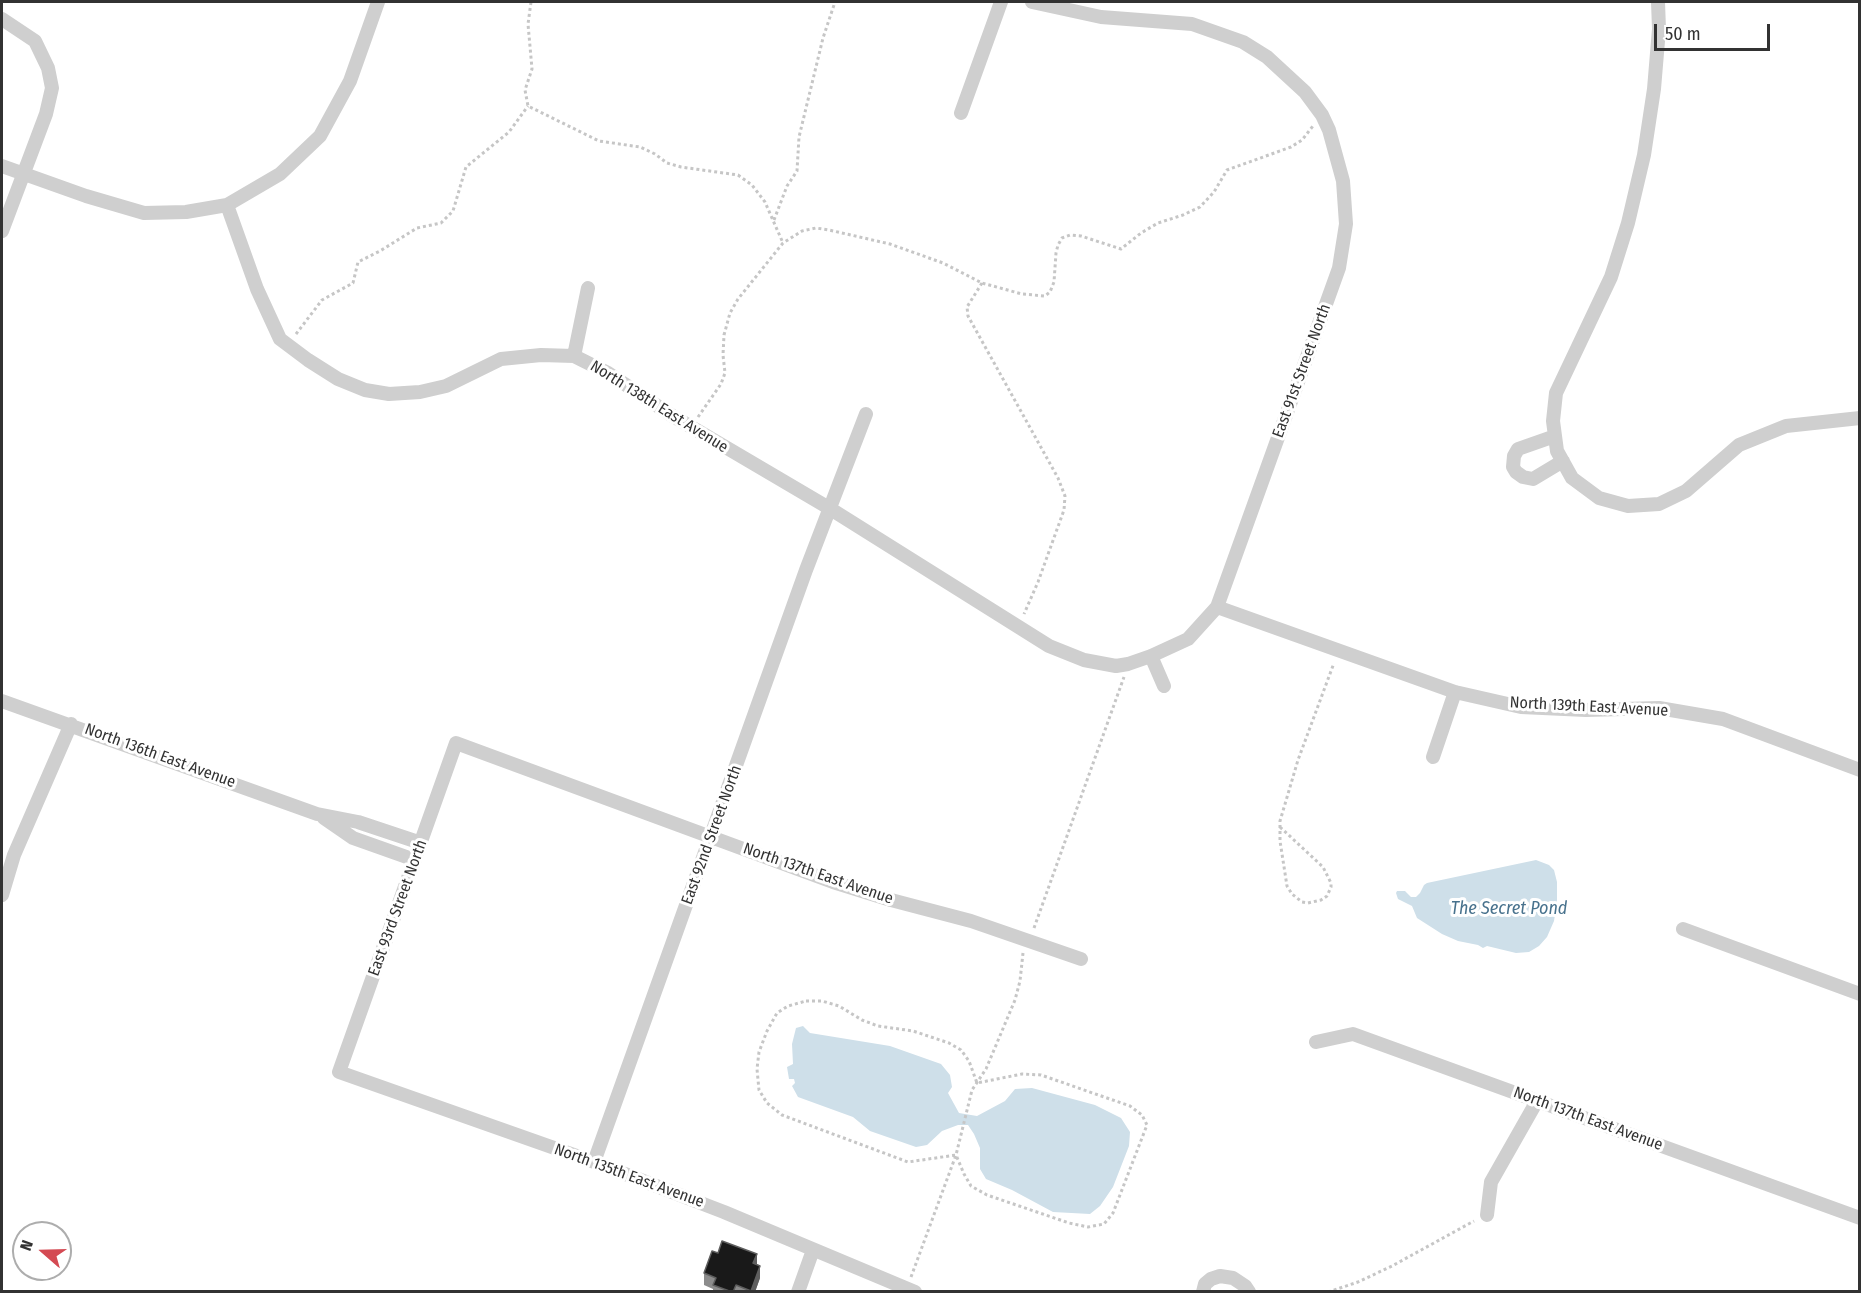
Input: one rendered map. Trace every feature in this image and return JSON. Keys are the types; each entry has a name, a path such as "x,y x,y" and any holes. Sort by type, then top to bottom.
{"street":[{"path":"2,166 86,196 144,213 186,212 227,205 280,174 320,136 350,81 378,2"},
{"path":"961,113 1000,2"},
{"path":"1032,2 1101,17 1192,24 1243,42 1287,73 1305,92 1322,116"},
{"path":"1658,2 1659,29 1654,89 1644,155 1631,212 1611,277 1556,393 1553,422 1560,456 1572,478 1599,498 1628,506 1659,504 1686,491 1739,445 1786,426 1860,418"},
{"path":"2,19 35,41 48,68 52,88 46,114 2,231"},
{"name":"East 91st Street North","path":"1217,607 1339,268 1346,224 1343,181 1329,130 1322,116"},
{"name":"North 138th East Avenue","path":"227,205 257,289 280,339 338,379 365,390 389,394 420,392 446,386 501,359 541,355 574,356 608,373 692,427 830,508 1049,646 1084,660 1116,666 1151,656 1188,639 1217,607"},
{"path":"574,356 588,288"},
{"name":"East 92nd Street North","path":"594,1162 866,414"},
{"path":"1555,436 1518,449 1514,456 1513,466 1521,476 1533,479 1560,456"},
{"name":"North 139th East Avenue","path":"1217,607 1455,692 1521,707 1586,710 1659,708 1723,719 1860,770"},
{"path":"1151,656 1164,686"},
{"path":"1433,758 1455,692"},
{"name":"North 136th East Avenue","path":"2,700 317,814 358,822 421,843"},
{"path":"2,895 14,855 70,724"},
{"name":"North 137th East Avenue","path":"456,743 833,882 971,921 1081,959"},
{"name":"East 93rd Street North","path":"339,1072 456,743"},
{"name":"North 136th East Avenue","path":"317,814 353,838 415,860"},
{"path":"1683,928 1860,994"},
{"name":"North 137th East Avenue","path":"1316,1042 1353,1034 1860,1218"},
{"name":"North 135th East Avenue","path":"339,1072 594,1162 724,1212 911,1290"},
{"path":"1487,1215 1491,1182 1537,1101"},
{"path":"798,1292 813,1250"},
{"path":"1203,1292 1205,1284 1220,1276 1233,1278 1249,1292"}],"path":[{"path":"288,346 322,300 353,283 358,262 417,228 441,223 453,211 466,167 509,132 528,106 525,90 532,69 528,24 531,2"},
{"path":"774,219 787,186 797,171 799,137 823,38 835,2"},
{"path":"528,106 599,141 640,147 667,163 681,167 738,175 752,185 765,202 783,243"},
{"path":"692,427 726,373 723,345 730,313 738,299 783,243 802,231 816,228 829,230 916,252 944,263 981,283 1022,294 1045,296 1050,292 1054,282 1056,253 1062,238 1070,235 1081,236 1121,249 1158,223 1200,207 1214,192 1227,170 1291,147 1302,140 1322,116"},
{"path":"981,283 967,307 970,319 1058,478 1065,496 1064,510 1046,561 1018,627"},
{"path":"1280,826 1318,861 1326,872 1331,887 1327,896 1321,900 1302,902 1292,894 1287,886 1280,826 1280,816 1338,650"},
{"path":"911,1290 956,1155 972,1090 986,1069 1015,1000 1027,940 1034,929 1128,664"},
{"path":"956,1155 908,1162 782,1114 767,1103 759,1090 756,1069 759,1052 777,1013 788,1006 822,1000 878,1026 913,1031 949,1043 961,1050 969,1061 977,1083"},
{"path":"956,1155 963,1174 971,1186 979,1191 1069,1223 1088,1227 1104,1224 1113,1213 1144,1137 1147,1125 1142,1115 1130,1106 1041,1075 1022,1074 977,1083"},
{"path":"1328,1292 1358,1282 1392,1266 1487,1215"}],"water":[{"name":"The Secret Pond","path":"1536,860 1549,865 1554,870 1557,882 1557,902 1554,921 1547,937 1529,952 1516,953 1487,946 1483,948 1442,934 1417,918 1412,906 1398,899 1396,893 1405,891 1411,897 1416,897 1427,883"},
{"path":"803,1026 810,1033 890,1046 941,1064 950,1075 952,1087 948,1093 959,1113 977,1116 1005,1101 1015,1089 1032,1088 1095,1105 1121,1118 1130,1132 1129,1146 1113,1187 1100,1206 1090,1214 1053,1212 986,1179 980,1169 980,1148 968,1125 958,1125 942,1131 927,1145 916,1147 870,1131 853,1117 798,1097 792,1086 795,1083 794,1079 789,1079 787,1067 793,1064 792,1044 796,1028"}],"building":[{"path":"722,1241 757,1254 753,1263 760,1266 751,1291 736,1285 732,1292 713,1285 716,1278 704,1273 712,1251 718,1253"}]}
